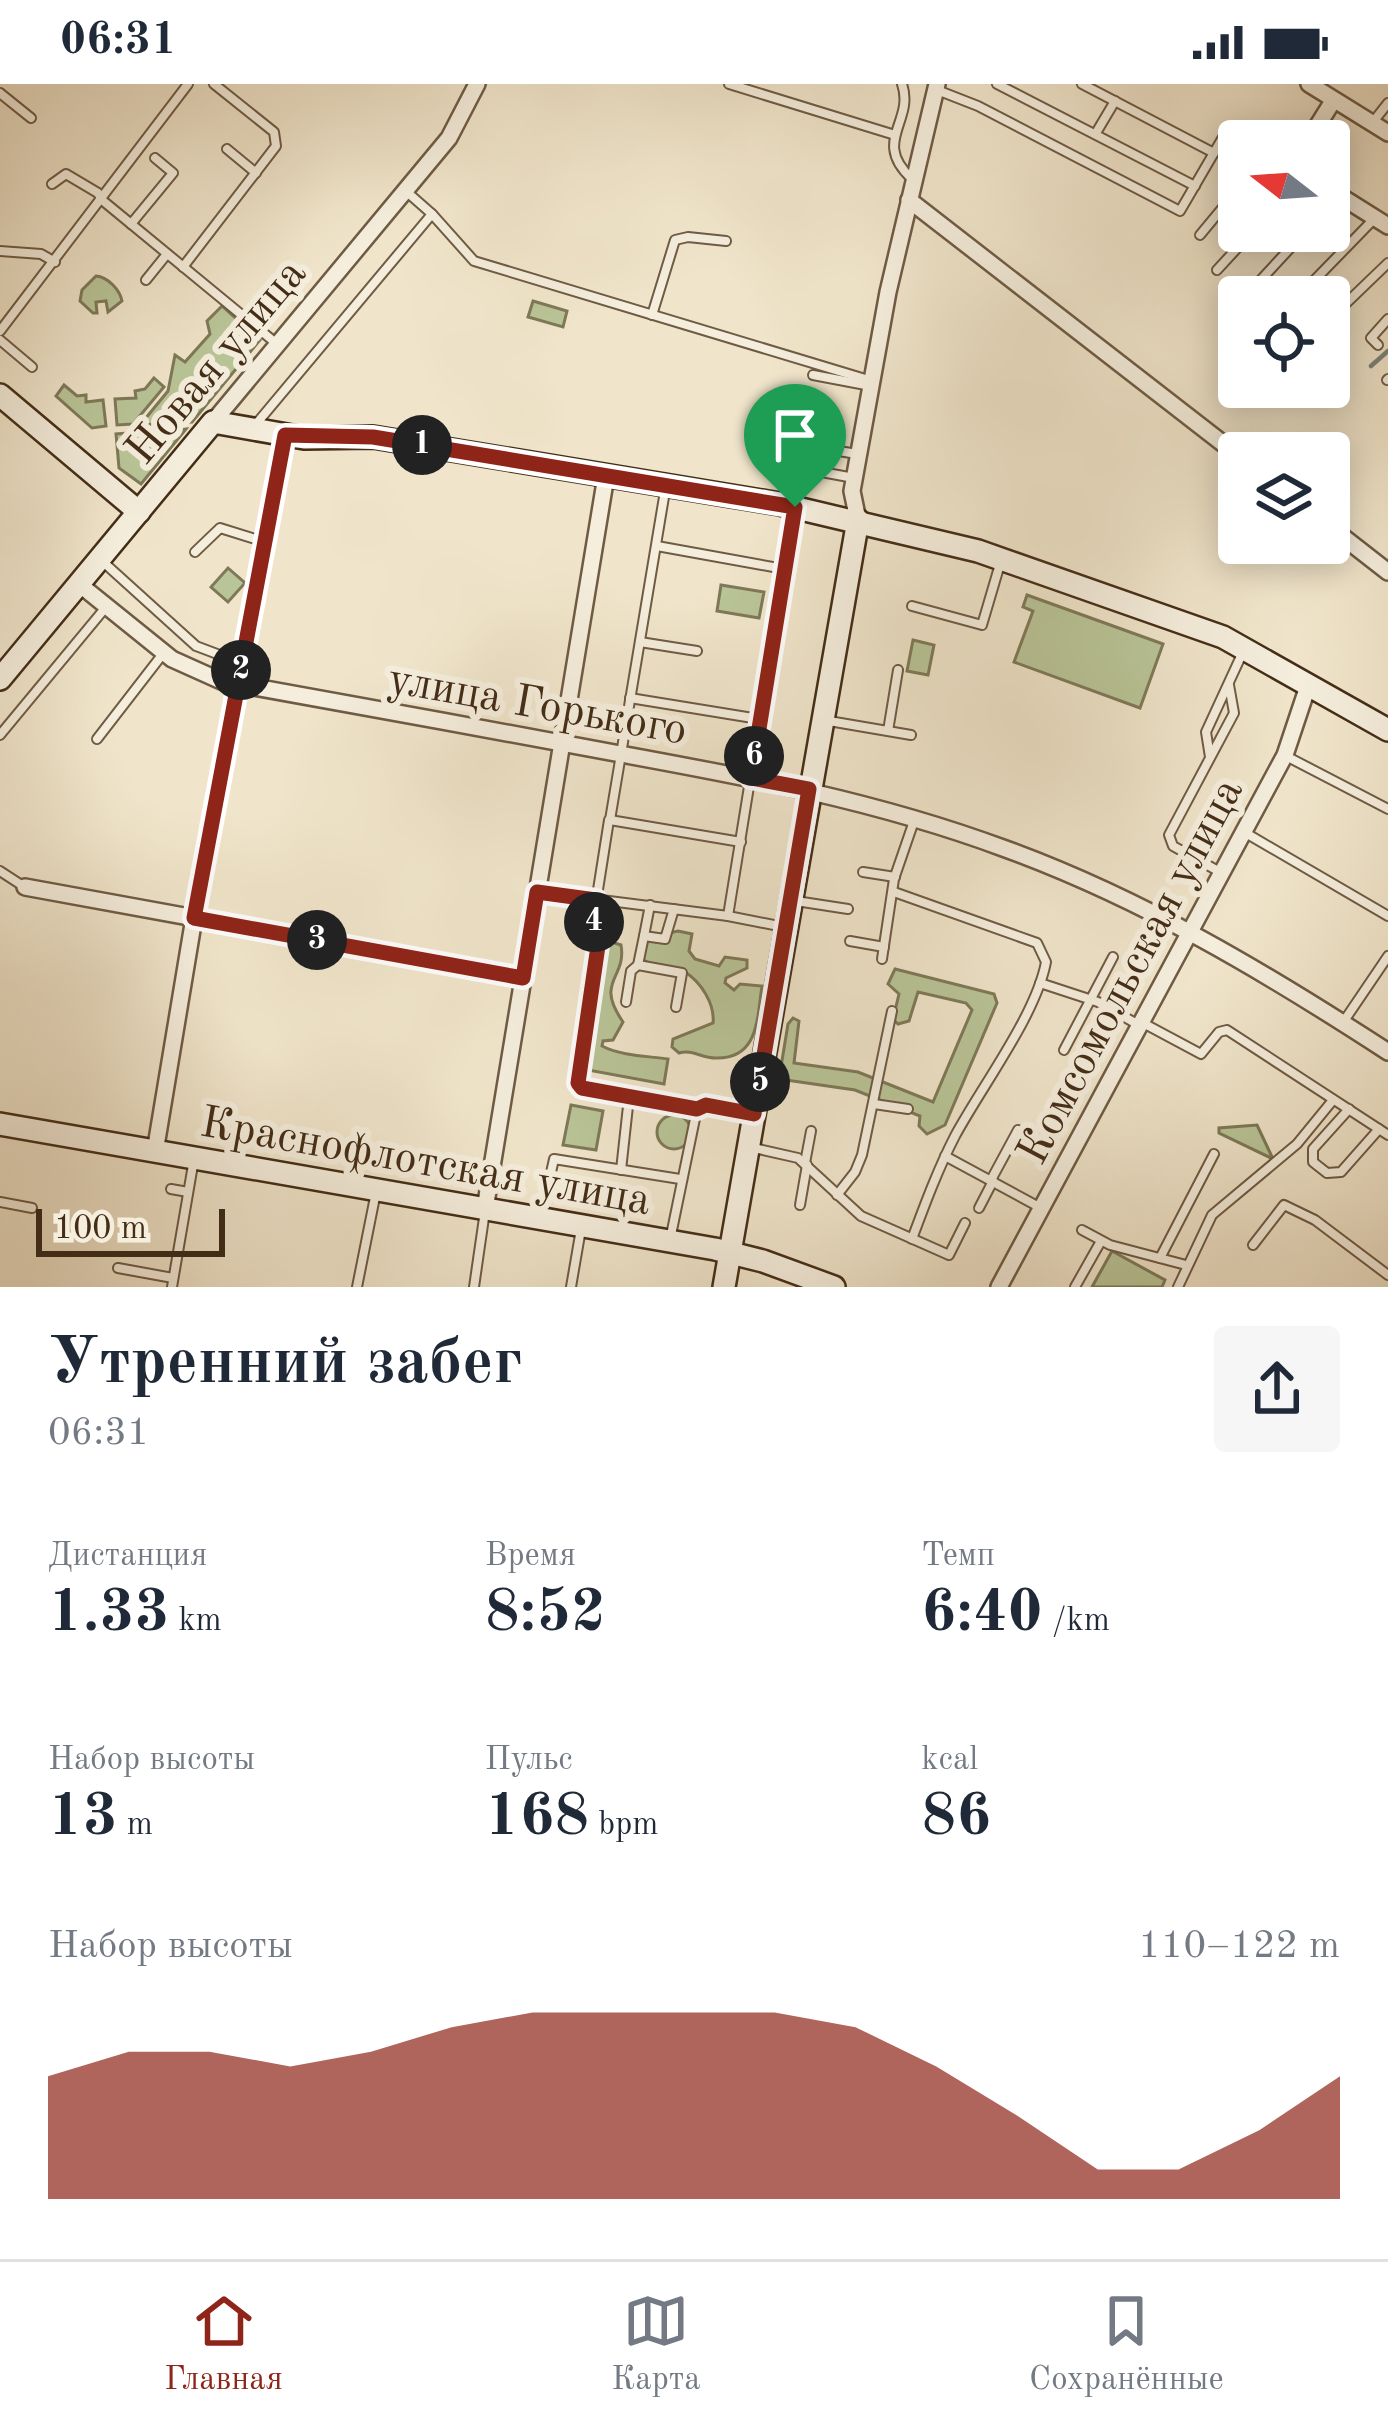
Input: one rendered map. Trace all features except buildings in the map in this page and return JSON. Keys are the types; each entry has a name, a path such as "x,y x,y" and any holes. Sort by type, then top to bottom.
{"street":[{"name":"Новая улица","path":"0,679 449,138 477,84"},
{"path":"1309,84 1388,133"},
{"path":"724,1287 858,520 853,506 854,478 909,200 937,87"},
{"path":"1321,120 1333,101"},
{"path":"909,200 1218,440"},
{"path":"1350,206 1382,222"},
{"path":"0,395 139,512"},
{"path":"213,422 285,435 373,437 858,520 1001,559 1246,647 1388,730"},
{"path":"155,1152 285,435"},
{"path":"485,1209 606,476"},
{"path":"1350,542 1388,572"},
{"name":"улица Горького","path":"79,584 164,653 204,676 809,789 915,818 1072,875 1190,932 1388,1052"},
{"name":"Комсомольская улица","path":"999,1287 1285,755 1309,682"},
{"path":"25,886 523,978"},
{"name":"Краснофлотская улица","path":"0,1124 729,1252 834,1287"}],"lane":[{"path":"0,331 188,84"},
{"path":"183,267 276,146 274,132 214,84"},
{"path":"729,84 895,135"},
{"path":"997,84 1195,186"},
{"path":"1082,84 1214,153"},
{"path":"899,85 905,94 892,148 898,166 914,180"},
{"path":"937,87 1180,211 1218,146"},
{"path":"0,93 31,118"},
{"path":"1096,133 1114,101"},
{"path":"1372,124 1388,103"},
{"path":"226,149 256,173"},
{"path":"131,224 173,173 155,158"},
{"path":"52,184 66,174 98,193 278,345"},
{"path":"405,191 474,261 872,384"},
{"path":"1200,235 1218,213"},
{"path":"253,429 432,214"},
{"path":"1321,276 1382,222"},
{"path":"652,315 675,240 726,241"},
{"path":"0,251 41,254 55,262"},
{"path":"1216,270 1233,252"},
{"path":"1264,276 1287,252"},
{"path":"146,280 167,254"},
{"path":"1350,299 1388,262"},
{"path":"1378,346 1370,338 1388,319"},
{"path":"0,340 32,367"},
{"path":"813,375 872,384"},
{"path":"827,448 859,454"},
{"path":"800,468 854,478"},
{"path":"666,485 596,900 598,946 576,1077 582,1088 754,1114"},
{"path":"728,916 795,507"},
{"path":"195,552 220,528 265,542"},
{"path":"657,546 784,568"},
{"path":"100,559 196,646 242,663"},
{"path":"912,606 982,625 1001,559"},
{"path":"0,735 107,607"},
{"path":"640,642 697,651"},
{"path":"1210,758 1206,732 1246,647"},
{"path":"97,739 164,653"},
{"path":"888,731 900,688 898,670"},
{"path":"1222,873 1170,842 1171,830 1234,713 1229,685"},
{"path":"630,698 759,719"},
{"path":"821,719 911,735"},
{"path":"1285,755 1388,809"},
{"path":"882,959 896,877 915,818"},
{"path":"610,820 740,842"},
{"path":"1244,832 1388,916"},
{"path":"0,871 25,886"},
{"path":"863,872 896,877"},
{"path":"537,892 728,916 785,928"},
{"path":"894,892 1036,944 1046,962 1040,983 945,1156 912,1239"},
{"path":"790,900 848,910"},
{"path":"626,1002 650,905"},
{"path":"644,936 669,936 674,909"},
{"path":"850,940 884,947"},
{"path":"1343,1022 1388,956"},
{"path":"1064,1050 1113,957"},
{"path":"638,965 682,974 676,1007"},
{"path":"1040,983 1090,1000 1201,1054 1219,1032 1227,1030 1388,1135"},
{"path":"837,1196 855,1172 892,1011"},
{"path":"621,1170 629,1097"},
{"path":"1178,1287 1212,1215 1297,1144 1333,1100"},
{"path":"874,1104 908,1109"},
{"path":"670,1241 697,1109"},
{"path":"1349,1109 1313,1149 1313,1162 1327,1173 1341,1172 1378,1129"},
{"path":"979,1208 1018,1130"},
{"path":"800,1205 811,1131"},
{"path":"749,1147 806,1164 861,1216 949,1255 965,1223"},
{"path":"1160,1258 1214,1154"},
{"path":"945,1156 1042,1208"},
{"path":"118,1268 172,1282 194,1159"},
{"path":"541,1219 554,1159 680,1179"},
{"path":"171,1189 188,1192"},
{"path":"357,1287 376,1190"},
{"path":"0,1202 32,1208"},
{"path":"1252,1245 1284,1205 1316,1220 1388,1275"},
{"path":"474,1287 485,1209"},
{"path":"571,1287 581,1226"},
{"path":"1082,1230 1101,1241 1186,1265"},
{"path":"1075,1287 1101,1241"}],"green space":[{"path":"96,276 109,281 121,297 108,312 106,301 96,302 97,313 93,313 80,301 82,290"},
{"path":"533,301 567,311 563,327 528,317"},
{"path":"222,306 260,340 192,422 140,425 168,391 175,355 185,362 210,334 207,321"},
{"path":"154,378 164,387 133,424 117,425 115,399 136,398 135,391 145,389"},
{"path":"64,385 77,396 86,395 86,402 103,400 106,426 92,428 56,396"},
{"path":"186,429 141,484 119,468 116,434"},
{"path":"228,568 245,583 228,602 211,587"},
{"path":"721,585 764,592 759,618 717,611"},
{"path":"1027,595 1163,644 1140,708 1014,662 1033,611 1023,607"},
{"path":"913,640 934,645 928,675 907,671"},
{"path":"678,931 692,934 689,951 695,959 719,966 725,957 747,960 747,968 726,978 725,983 734,990 740,984 762,986 757,1023 741,1052 716,1058 679,1053 672,1047 673,1039 713,1023 709,1001 691,976 648,963 638,954 642,939"},
{"path":"602,939 621,945 611,997 623,1022 613,1040 603,1041 602,1046 668,1059 664,1084 577,1068 574,1062 592,950"},
{"path":"895,969 994,994 997,1003 945,1125 927,1134 919,1126 920,1116 855,1090 779,1079 793,1018 799,1021 794,1063 858,1072 933,1102 972,1010 966,1003 918,992 909,1021 898,1024 893,1019 899,994 888,984"},
{"path":"571,1105 603,1111 596,1150 563,1145"},
{"path":"674,1115 686,1120 691,1132 686,1144 674,1149 662,1144 657,1132 662,1120"},
{"path":"1257,1125 1273,1159 1219,1133 1219,1128"},
{"path":"1112,1251 1165,1280 1162,1287 1092,1287"}],"waterway":[{"path":"1371,366 1388,351"}],"route":[{"path":"285,435 373,437 795,507 751,778 809,789 754,1114 706,1105 697,1109 582,1088 578,1083 598,946 596,900 537,892 523,978 194,918 285,435"}]}
